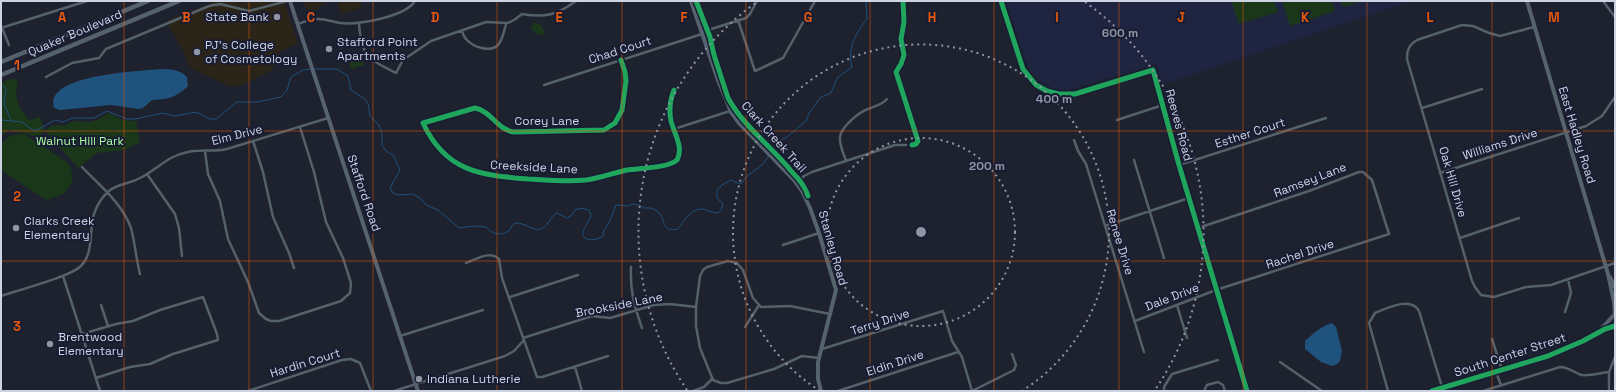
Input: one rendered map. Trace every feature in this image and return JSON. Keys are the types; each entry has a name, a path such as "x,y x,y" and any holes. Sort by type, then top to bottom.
{"main road":[{"name":"Quaker Boulevard","path":"1,62 148,1"},
{"name":"Quaker Boulevard","path":"1,75 179,1"}],"street":[{"path":"9,45 1,28 87,1"},
{"path":"46,77 72,63 99,58 106,49 208,6 220,4 249,11 287,1"},
{"name":"Stafford Road","path":"290,1 418,391"},
{"path":"298,24 317,18 341,23 367,22 404,10 411,6 415,1"},
{"path":"359,23 361,43 367,54 374,62 396,73 403,60 423,45 436,39 489,22 506,24 522,14 541,16 558,12 576,1"},
{"name":"Stanley Road","path":"691,1 725,101 730,111 739,123 797,184 806,197 819,233 836,290 831,315 819,358 818,374 821,391"},
{"path":"757,1 748,16 738,20 754,71 783,58 815,1"},
{"name":"Reeves Road","path":"1001,1 1023,69 1036,85 1047,91 1059,94 1075,94 1153,70 1179,165 1247,391"},
{"name":"East Hadley Road","path":"1527,1 1608,274 1614,303 1615,324"},
{"path":"1603,1 1615,17"},
{"name":"Chad Court","path":"544,85 738,20"},
{"path":"462,31 465,39 471,43 487,49 492,49 497,46 502,39 506,24"},
{"name":"Oak Hill Drive","path":"1534,27 1500,36 1488,33 1474,26 1462,26 1417,40 1412,43 1408,50 1408,59 1472,281 1480,294 1494,297 1526,287 1546,286 1568,279"},
{"name":"Corey Lane","path":"423,123 475,108 482,110 502,128 513,132 604,130 615,124 622,110 626,82 621,60"},
{"path":"1422,108 1482,89"},
{"name":"Creekside Lane","path":"423,123 433,142 442,152 457,163 472,171 490,176 559,181 591,179 627,170 673,164 677,160 680,153 670,110 674,90"},
{"name":"Williams Drive","path":"1440,173 1586,126 1597,120 1615,98"},
{"path":"846,161 840,141 842,131 863,111 884,102 887,99"},
{"path":"1117,120 1163,105"},
{"path":"674,129 730,111"},
{"name":"Elm Drive","path":"107,193 112,189 147,174 163,162 176,155 192,151 220,150 328,118"},
{"name":"Esther Court","path":"1179,165 1326,118"},
{"path":"205,151 208,174 220,201 228,239 248,282 259,313 266,319 276,321 337,303 344,300 351,290 351,283 343,258 324,216 314,172 300,127"},
{"name":"Renee Drive","path":"1074,140 1086,164 1144,352"},
{"path":"253,141 263,172 273,217 290,253 294,268"},
{"path":"797,184 808,174 895,145 906,145"},
{"path":"1134,160 1164,258"},
{"path":"82,167 119,205 129,224 140,274"},
{"name":"Ramsey Lane","path":"1198,228 1309,191 1354,172 1363,172 1372,180 1390,234"},
{"path":"147,174 175,214 179,228 182,256"},
{"path":"1,296 63,276 77,269 86,259 94,216 98,205 107,193"},
{"path":"1105,226 1189,198"},
{"path":"1460,238 1519,218"},
{"path":"783,245 819,233"},
{"name":"Rachel Drive","path":"1216,290 1390,234"},
{"path":"466,263 489,255 497,257 501,264 502,278 538,378 608,356"},
{"path":"819,358 802,356 774,369 727,383 721,383 712,379 698,340 696,326 696,307 700,276 703,270 707,267 728,261 740,264 753,298 761,307 790,306 831,315"},
{"path":"1565,312 1571,293 1568,279 1615,264"},
{"path":"631,267 631,290 642,328"},
{"name":"East Hadley Road","path":"1608,274 1615,287"},
{"path":"510,297 578,275"},
{"path":"63,276 100,391"},
{"name":"Dale Drive","path":"1135,321 1216,290"},
{"path":"82,334 108,326 133,321 160,310 203,296 218,340 173,354 150,364 130,367 96,378"},
{"name":"Brookside Lane","path":"394,391 509,354 524,339 592,316 610,318 654,305 664,304 696,307"},
{"path":"1388,391 1369,323 1375,313 1407,304 1416,307 1442,388"},
{"path":"101,305 108,326"},
{"path":"745,327 759,305"},
{"path":"1177,305 1187,338"},
{"path":"400,336 483,310"},
{"name":"Terry Drive","path":"822,349 943,311 952,341 958,352"},
{"name":"South Center Street","path":"1598,333 1615,314"},
{"name":"South Center Street","path":"1432,391 1562,350 1615,324"},
{"path":"1492,339 1502,370"},
{"path":"958,352 963,361 972,391 1014,370 1016,365 1012,354"},
{"name":"Eldin Drive","path":"838,391 958,352"},
{"path":"1609,391 1609,372 1615,357"},
{"name":"Hardin Court","path":"248,391 314,368 351,359 360,362 371,391"},
{"path":"1164,391 1164,387 1172,374 1218,360"},
{"path":"1280,362 1322,391"},
{"path":"575,367 582,391"},
{"path":"1483,391 1560,367 1568,368 1580,375 1609,372"},
{"path":"1496,372 1501,385"},
{"path":"693,391 704,386 712,379"},
{"path":"1204,391 1207,385 1217,382 1224,385 1225,391"}],"shaded area":[{"path":"217,1 284,1 298,44 279,52 279,59 271,71 240,86 232,87 192,69 166,21"},
{"path":"302,1 331,1 319,6 317,10 309,13"},
{"path":"337,1 361,1 361,8 341,14"},
{"path":"1006,1 1412,1 1162,85 1156,64 1068,90 1052,88 1040,81 1030,70 1025,60"},
{"path":"162,69 179,71 187,77 188,86 176,95 152,100 143,108 138,109 111,105 60,110 54,108 55,97 63,88 78,81 116,73"},
{"path":"1332,323 1336,327 1342,351 1340,361 1336,365 1332,366 1321,362 1305,349 1305,341 1317,330"}],"green space":[{"path":"1231,1 1274,1 1278,12 1239,24"},
{"path":"1282,1 1332,1 1335,11 1290,26"},
{"path":"1340,1 1362,1 1343,7"},
{"path":"533,22 542,26 545,34 540,35 531,29"},
{"path":"361,57 364,65 351,69 349,61"},
{"path":"10,79 18,79 16,92 19,106 29,120 40,117 45,131 38,137 9,130 1,136 1,83"},
{"name":"Walnut Hill Park","path":"109,113 123,120 136,121 140,142 124,150 97,153 78,168 45,131 51,126 64,126 73,121 89,122 97,120"},
{"path":"12,135 26,135 67,162 72,174 72,180 70,186 62,194 57,197 50,198 48,201 1,170 1,143"}],"waterway":[{"path":"770,154 781,140 787,137 806,121 809,113 821,97 831,93 837,78 852,67 852,47 856,35 867,19 866,1"},
{"path":"1,120 22,122 33,130 37,130 55,120 63,122 72,118 94,118 107,111 127,119 135,119 163,113 175,116 196,112 210,119 216,119 237,102 257,102 281,97 287,90 291,77 303,70 311,69"},
{"path":"315,69 337,69 348,76 351,90 365,99 368,104 370,116 379,125 382,133 382,145 386,151 393,155 400,170 390,188 393,193 398,195 413,194 420,198 426,205 438,210 459,228 474,226 486,227 491,232 503,234 509,231 515,223 519,223 537,230 543,228 557,213 567,218 571,216 575,210 581,208 589,210 591,215 584,228 583,235 587,239 593,240 603,236 604,230 609,223 616,205 628,206 632,204 655,210 660,214 667,228 673,230 678,229 694,211 702,209 718,213 722,209 723,204 717,198 717,190 731,180 737,183 742,183 746,177 762,165 769,156"},
{"path":"3,85 6,88 4,104 11,120"}],"cycle path":[{"name":"Clark Creek Trail","path":"696,1 710,37 714,55 728,98 742,118 799,180 808,196"},
{"path":"903,1 904,22 901,39 904,55 896,72 918,141 916,144 912,145"},
{"path":"1001,1 1023,69 1036,85 1047,91 1059,94 1075,94 1153,70 1179,165 1247,391"},
{"path":"621,60 626,81 622,110 615,123 604,130 513,132 507,130 481,110 475,108 423,123 432,139 442,152 466,168 495,175 528,179 557,181 586,180 627,170 667,165 677,160 679,155 679,146 670,113 674,90"},
{"path":"1432,391 1548,356 1583,341 1605,329 1615,326"}],"place":[{"name":"State Bank","path":"277,17"},
{"name":"Stafford Point Apartments","path":"329,49"},
{"name":"PJ's College of Cosmetology","path":"197,52"},
{"name":"Clarks Creek Elementary","path":"16,228"},
{"name":"Brentwood Elementary","path":"50,344"},
{"name":"Indiana Lutherie","path":"419,379"}]}
